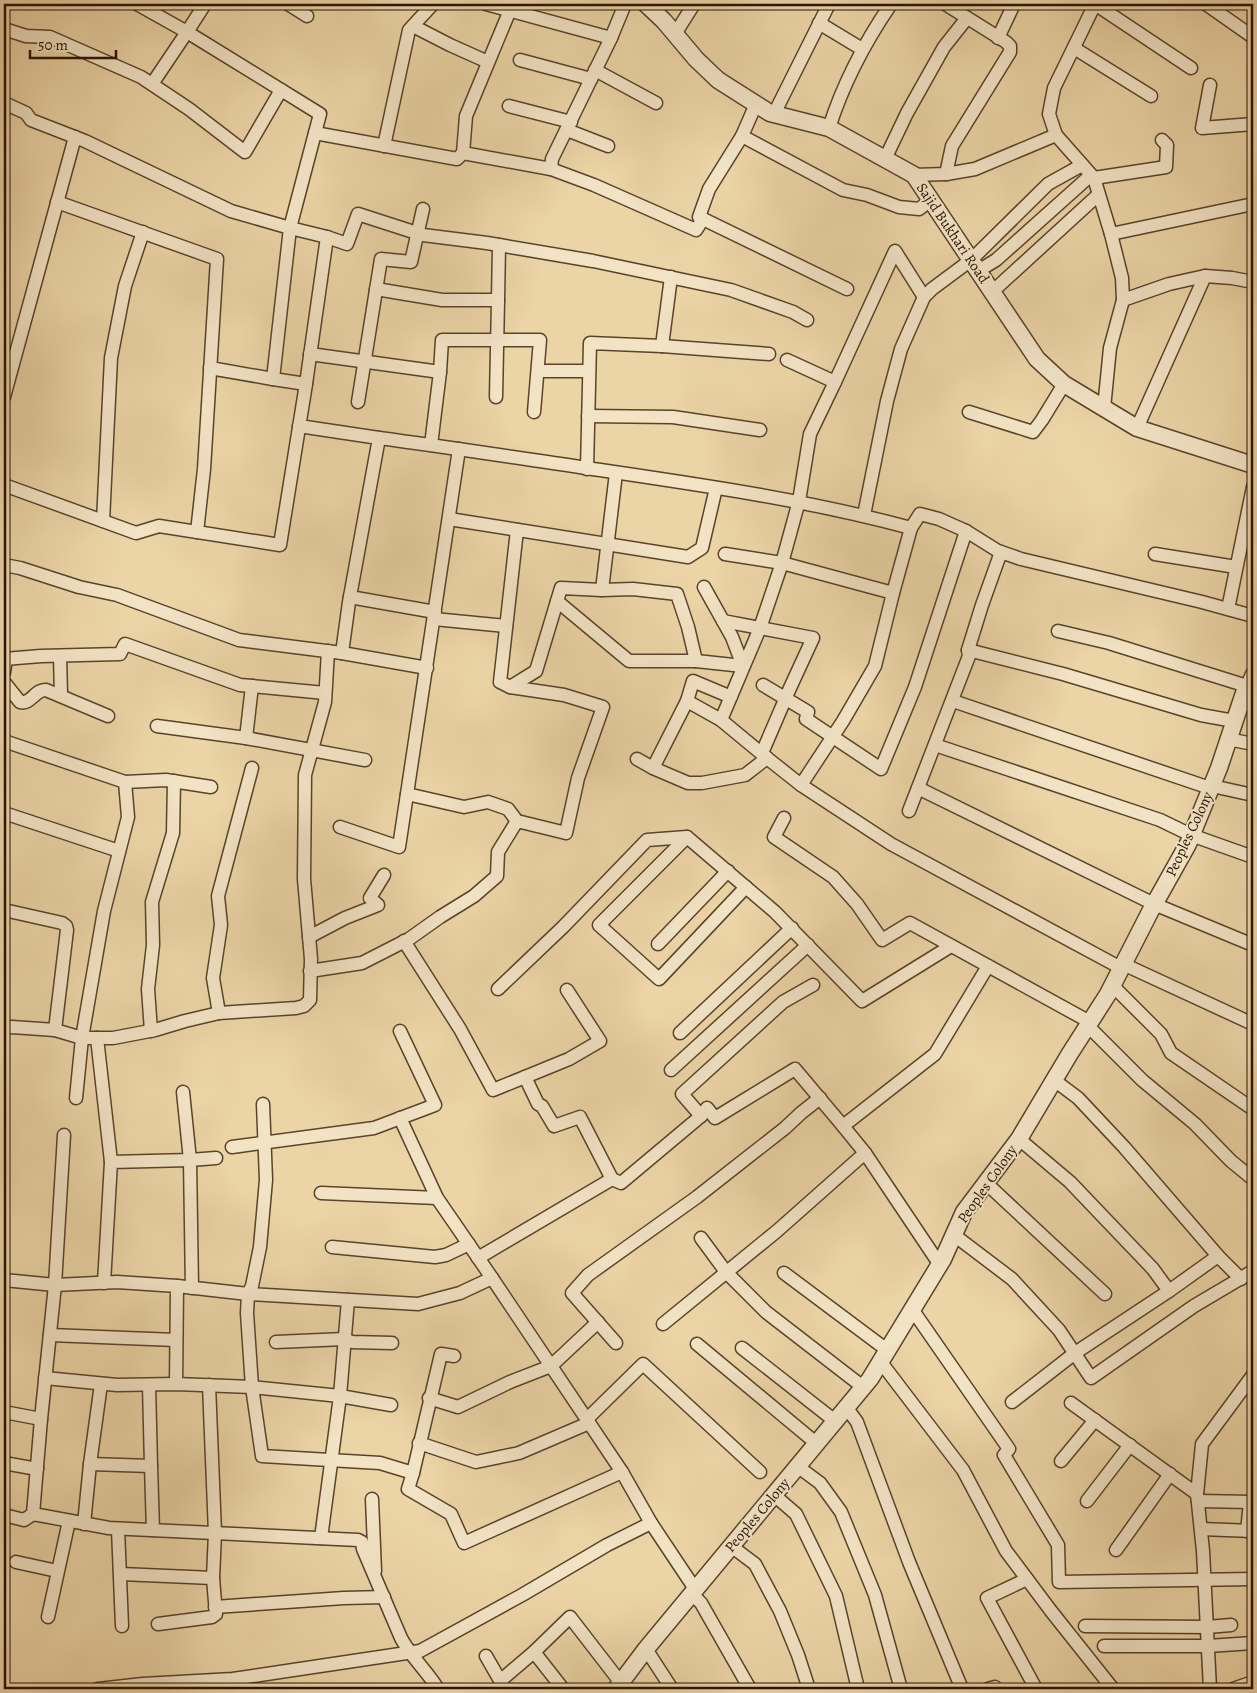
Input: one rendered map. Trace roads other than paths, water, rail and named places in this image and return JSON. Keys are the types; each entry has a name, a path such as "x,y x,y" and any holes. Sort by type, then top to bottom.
{"street":[{"path":"137,4 187,32 320,114 290,228 273,379"},
{"path":"152,84 205,4"},
{"path":"288,4 307,16"},
{"path":"384,146 409,30 433,4"},
{"path":"486,4 611,38"},
{"path":"551,168 552,159 611,38 625,4"},
{"name":"Sajid Bukhari Road","path":"646,4 664,21 696,60 718,80 774,114 829,128 914,175 1037,359 1064,384 1138,428 1253,465"},
{"path":"675,34 694,4"},
{"path":"774,114 830,4"},
{"path":"829,128 837,103 862,49 891,4"},
{"path":"945,4 1010,46 1010,52 952,146 946,174"},
{"path":"998,38 1014,4"},
{"path":"1104,408 1110,348 1123,300 1122,278 1111,234 1092,177 1056,135 1049,114 1054,88 1095,4 1191,68"},
{"path":"1206,4 1253,36"},
{"path":"315,133 457,160 463,152 466,116 510,10"},
{"path":"885,159 907,113 944,47 967,18"},
{"path":"819,23 862,49"},
{"path":"413,26 488,62"},
{"path":"4,29 26,36 50,37 113,63 141,77 188,108 245,152 281,90"},
{"path":"1074,48 1151,96"},
{"path":"520,60 593,75 656,103"},
{"path":"1210,85 1202,128 1253,124"},
{"path":"4,103 26,113 31,120 75,137 231,211 290,228 327,236 347,244 358,214 418,233 593,260 731,290 794,312 808,320"},
{"path":"756,104 742,136 709,189 699,217 847,289"},
{"path":"509,106 569,126 608,146"},
{"path":"914,175 946,174 975,168 1056,135"},
{"path":"742,136 843,190 867,195 899,207 918,209 931,200"},
{"path":"4,397 75,137"},
{"path":"864,515 887,401 901,350 924,297 932,289 975,266 996,260 1092,177 1166,167 1167,145 1162,140"},
{"path":"463,152 551,168 696,230 702,219"},
{"path":"975,266 1048,184 1082,165"},
{"path":"992,292 1098,195"},
{"path":"57,202 217,259 204,469 197,532"},
{"path":"1111,234 1253,204"},
{"path":"358,402 380,259 411,262 423,209"},
{"path":"103,520 111,358 125,286 143,232"},
{"path":"4,485 136,533 159,526 280,545 327,236"},
{"path":"496,397 499,245"},
{"path":"721,720 760,628 782,563 799,501 810,434 895,251 924,297"},
{"path":"1123,300 1170,284 1205,276 1253,282"},
{"path":"1138,428 1205,276"},
{"path":"662,346 670,277"},
{"path":"376,290 442,300 498,300"},
{"path":"431,445 442,340 540,340 534,412"},
{"path":"586,468 590,343 769,354"},
{"path":"310,354 440,372"},
{"path":"787,360 835,382"},
{"path":"210,368 306,384"},
{"path":"538,371 589,371"},
{"path":"970,412 1033,432 1064,384"},
{"path":"588,416 673,418 760,430"},
{"path":"299,426 799,501 864,515 911,528"},
{"path":"342,653 350,597 379,438"},
{"path":"340,828 398,847 427,668 459,449"},
{"path":"602,590 616,473"},
{"path":"1228,609 1253,487"},
{"path":"449,519 688,557 702,548 716,488"},
{"path":"801,786 833,737 875,666 911,528 920,514 966,531 1001,552 1021,559 1253,616"},
{"path":"407,794 464,807 488,802 508,809 517,821 566,833 578,778 603,707 564,695 510,686 500,682 517,530"},
{"path":"764,685 808,712 806,719 881,769 915,687 966,531"},
{"path":"909,811 969,656 968,650 1001,552"},
{"path":"725,554 782,563 893,593"},
{"path":"1155,554 1236,567"},
{"path":"4,565 20,568 79,587 117,595 239,640 342,653 427,668"},
{"path":"704,587 732,637 743,666"},
{"path":"510,686 536,671 561,588 602,590 634,588 677,594 688,627 696,661"},
{"path":"350,597 434,615 506,626"},
{"path":"557,601 629,661 696,661 743,666"},
{"path":"637,759 688,783 702,783 745,774 765,756 786,698 814,638 723,621"},
{"path":"1058,631 1109,643 1248,689 1253,672"},
{"path":"4,672 5,659 120,654 125,644 240,685 325,693"},
{"path":"968,650 1063,674 1201,715 1234,721"},
{"path":"4,1028 54,1030 82,1038 113,1038 151,1031 219,1013 296,1008 304,1006 310,1000 309,936 304,879 305,775 325,702 328,651"},
{"path":"60,656 61,696"},
{"path":"653,768 687,701 692,681 731,697"},
{"path":"4,682 20,702 27,702 42,690 108,716"},
{"path":"246,738 252,686"},
{"name":"Peoples Colony","path":"618,1686 646,1649 863,1387 884,1356 940,1264 964,1212 1019,1139 1112,985 1191,835 1220,768 1234,721 1248,689"},
{"path":"687,701 721,720 801,786 891,844 1122,966 1253,1024"},
{"path":"953,701 1204,786 1212,786 1253,796"},
{"path":"157,726 246,738 365,760"},
{"path":"1228,739 1253,744"},
{"path":"4,742 125,782 166,780 211,787"},
{"path":"935,745 1160,820 1191,835 1253,857"},
{"path":"219,1013 212,978 221,924 218,896 252,768"},
{"path":"76,1098 82,1038 104,911 128,816 125,782"},
{"path":"151,1031 148,989 154,945 152,902 173,833 174,782"},
{"path":"918,788 1154,904 1253,945"},
{"path":"4,813 119,851"},
{"path":"784,818 774,837 833,877 857,904 882,940 910,923 1089,1024 1142,1080 1195,1124 1231,1161 1253,1178"},
{"path":"310,971 362,963 404,941 474,896 497,876 498,852 517,821"},
{"path":"498,989 563,927 647,840 687,837 776,912 862,1001 951,946"},
{"path":"687,837 599,925 659,979 746,887"},
{"path":"658,944 728,871"},
{"path":"309,936 345,918 378,905 370,898 384,875"},
{"path":"4,910 62,923 66,926 54,1030"},
{"path":"680,1033 792,928"},
{"path":"404,941 460,1029 493,1090 569,1059 600,1041 567,990"},
{"path":"672,1070 808,945"},
{"path":"843,1126 935,1054 988,966"},
{"path":"701,1116 682,1094 783,1002 813,985"},
{"path":"1112,985 1161,1034 1171,1053 1253,1109"},
{"path":"232,1147 374,1128 435,1105 400,1031"},
{"path":"97,1038 111,1162 104,1283"},
{"path":"525,1077 538,1104 542,1106 554,1126 580,1117 612,1179 621,1183 701,1116 707,1108 715,1118 795,1069 865,1153 940,1264"},
{"path":"1054,1080 1078,1098 1118,1140 1218,1256 1240,1278"},
{"path":"183,1092 190,1160 192,1288"},
{"path":"616,1343 572,1293 588,1275 697,1197 820,1098"},
{"path":"263,1104 266,1180 260,1247 252,1286 248,1294 247,1313 252,1387 262,1456 380,1463 413,1473"},
{"path":"400,1118 437,1198 622,1472 750,1689"},
{"path":"33,1514 55,1285 64,1135"},
{"path":"1019,1139 1070,1182 1153,1268 1169,1291"},
{"path":"663,1324 776,1231 865,1153"},
{"path":"111,1162 216,1158"},
{"path":"478,1258 612,1179"},
{"path":"986,1183 1105,1294"},
{"path":"321,1193 437,1198"},
{"path":"954,1234 1012,1279 1059,1330 1091,1378 1194,1306 1253,1271"},
{"path":"702,1238 726,1272 766,1312 863,1387"},
{"path":"332,1247 435,1257 446,1255 469,1244"},
{"path":"1012,1402 1075,1353 1218,1256"},
{"path":"784,1273 884,1356 963,1470 1006,1551 1113,1689"},
{"path":"4,1280 55,1285 117,1282 248,1294 418,1304 460,1293 492,1278"},
{"path":"176,1286 176,1384"},
{"path":"322,1538 340,1396 348,1300"},
{"path":"912,1309 1009,1449 1004,1455 1058,1545 1059,1582 1253,1579"},
{"path":"429,1398 458,1407 510,1382 551,1366 598,1322"},
{"path":"50,1335 176,1340"},
{"path":"276,1342 344,1339 352,1342 392,1343"},
{"path":"697,1344 816,1443"},
{"path":"742,1348 835,1421"},
{"path":"454,1356 440,1354 408,1489 451,1514 464,1543 622,1472"},
{"path":"419,1444 476,1462 519,1454 588,1421 643,1364 760,1472"},
{"path":"1210,1689 1205,1580 1198,1497 1202,1444 1253,1375"},
{"path":"45,1378 117,1386 176,1384 252,1387 340,1396 391,1405"},
{"path":"84,1524 101,1384"},
{"path":"149,1385 153,1530"},
{"path":"158,1624 212,1617 216,1614 213,1578 215,1533 209,1385"},
{"path":"1071,1404 1170,1474 1198,1497 1252,1502 1250,1531 1201,1529"},
{"path":"846,1407 857,1422 909,1562 962,1689"},
{"path":"4,1412 41,1419"},
{"path":"1061,1460 1095,1420"},
{"path":"1087,1501 1130,1445"},
{"path":"4,1463 37,1469"},
{"path":"90,1464 151,1466"},
{"path":"797,1466 820,1483 841,1512 874,1595 901,1689"},
{"path":"1116,1550 1170,1474"},
{"path":"774,1494 796,1514 836,1596 858,1689"},
{"path":"372,1499 376,1579"},
{"path":"4,1515 24,1520 33,1514 69,1522 118,1529 354,1539 362,1542 363,1549 408,1652 438,1689"},
{"path":"48,1616 69,1522"},
{"path":"98,1689 143,1684 233,1679 420,1651 522,1595 607,1545 651,1523"},
{"path":"118,1529 122,1626"},
{"path":"731,1546 755,1564 780,1611 798,1655 809,1689"},
{"path":"16,1562 57,1572"},
{"path":"121,1574 213,1578"},
{"path":"1027,1579 988,1598 1036,1689"},
{"path":"215,1607 384,1597"},
{"path":"486,1656 503,1685 570,1617 618,1686"},
{"path":"1085,1626 1207,1627 1231,1625"},
{"path":"1104,1646 1208,1646 1253,1643"},
{"path":"646,1649 672,1689"},
{"path":"534,1652 563,1689"},
{"path":"1233,1689 1253,1682"},
{"path":"988,1689 995,1687 996,1689"}]}
